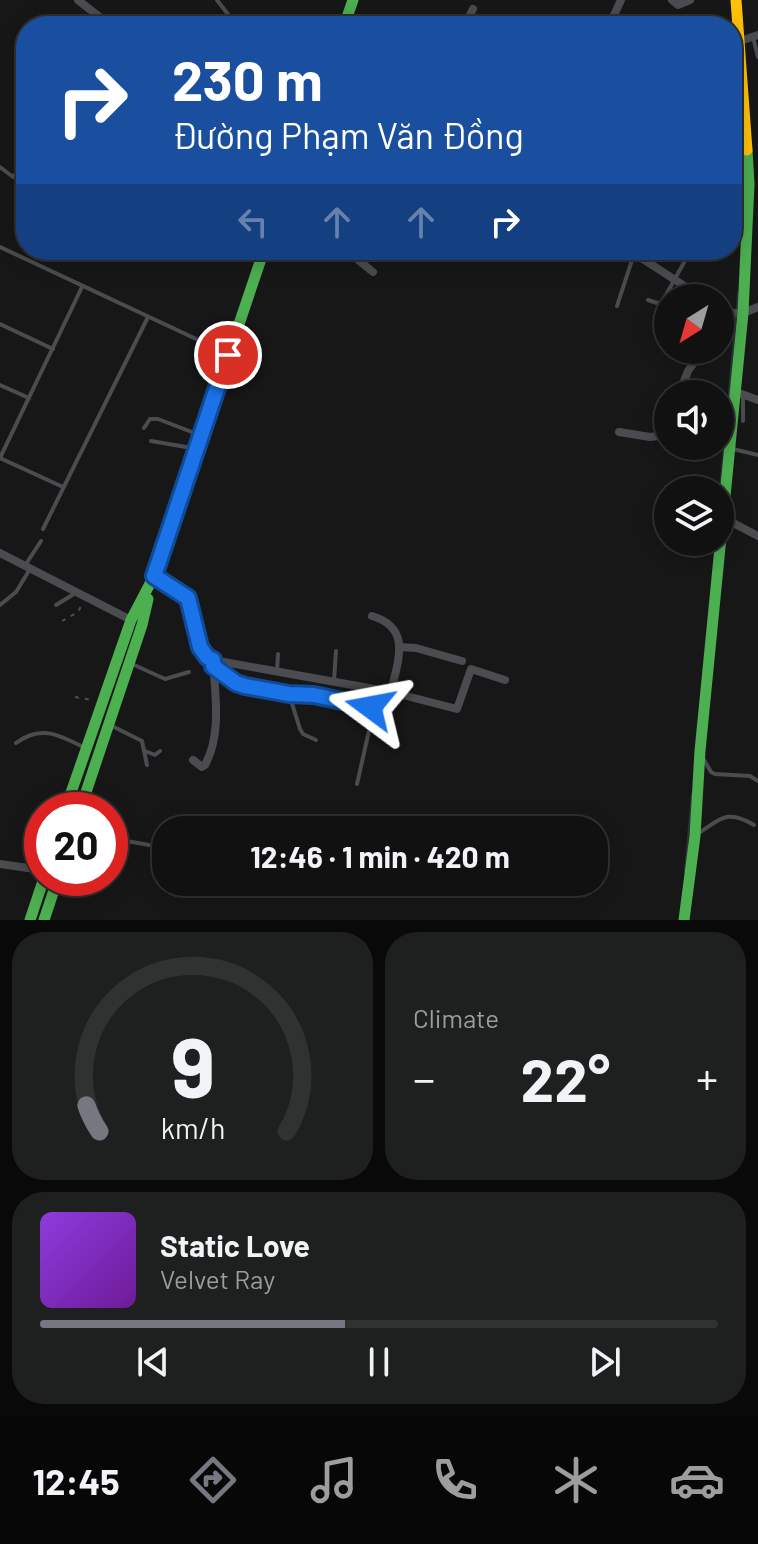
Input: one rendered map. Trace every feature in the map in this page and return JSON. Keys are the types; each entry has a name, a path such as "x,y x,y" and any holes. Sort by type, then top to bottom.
{"main road":[{"path":"742,73 749,184 742,240"},
{"path":"86,792 195,449 261,260"},
{"path":"734,304 740,260"},
{"path":"734,326 739,393 734,424"},
{"path":"684,920 695,836 700,751 720,556"},
{"path":"71,792 131,620 153,579"},
{"path":"30,920 38,896"},
{"path":"44,920 52,896"}],"street":[{"path":"78,0 98,16"},
{"path":"672,0 678,5 690,0"},
{"path":"469,16 473,9"},
{"path":"358,260 373,272"},
{"path":"644,260 680,284"},
{"path":"734,312 758,307"},
{"path":"685,380 691,366"},
{"path":"739,393 757,397"},
{"path":"619,432 654,437"},
{"path":"734,523 758,536"},
{"path":"0,553 131,620"},
{"path":"153,579 188,598 200,647 213,663 391,692 457,709 471,669 505,680"},
{"path":"372,616 381,619 398,634 399,647 391,692"},
{"path":"399,647 416,648 462,661"},
{"path":"193,760 202,767 205,765 214,740 216,704 213,663"},
{"path":"0,864 24,867"}],"lane":[{"path":"217,0 229,16"},
{"path":"756,36 758,57"},
{"path":"0,167 13,177 16,173"},
{"path":"28,260 228,355"},
{"path":"617,306 630,260"},
{"path":"648,300 662,302 685,260"},
{"path":"63,487 0,458 83,286"},
{"path":"43,529 148,317"},
{"path":"0,324 53,349"},
{"path":"0,385 29,398"},
{"path":"739,393 743,421"},
{"path":"144,428 150,419 158,419 200,434"},
{"path":"151,441 195,449"},
{"path":"734,450 758,455"},
{"path":"0,605 16,592 41,541"},
{"path":"56,605 75,593"},
{"path":"334,682 336,651"},
{"path":"277,671 278,654"},
{"path":"129,663 165,679 189,672"},
{"path":"213,663 236,683 289,694 314,695 372,709 357,784"},
{"path":"289,694 300,729 303,734 316,740"},
{"path":"109,725 138,737 144,744 147,765"},
{"path":"16,743 38,732 86,748"},
{"path":"145,751 155,755 160,751"},
{"path":"700,751 711,772 750,776 758,781"},
{"path":"695,836 726,816 736,816 754,825"},
{"path":"128,841 149,845"}],"path":[{"path":"62,621 78,612 86,598"},
{"path":"75,697 101,702"}],"waterway":[{"path":"737,310 738,292"},
{"path":"721,476 736,316"},
{"path":"685,871 692,794"}],"traffic: fast":[{"path":"347,16 353,0"},
{"path":"684,920 695,836 700,751 743,313 749,184 747,150"},
{"path":"71,792 131,620 154,576 261,260"},
{"path":"86,792 148,599"},
{"path":"30,920 38,896"},
{"path":"44,920 52,896"}],"traffic: slow":[{"path":"736,0 737,16"},
{"path":"742,82 747,150"}],"route":[{"path":"228,355 154,576 188,598 200,647 213,660 213,666 236,683 370,707"}]}
